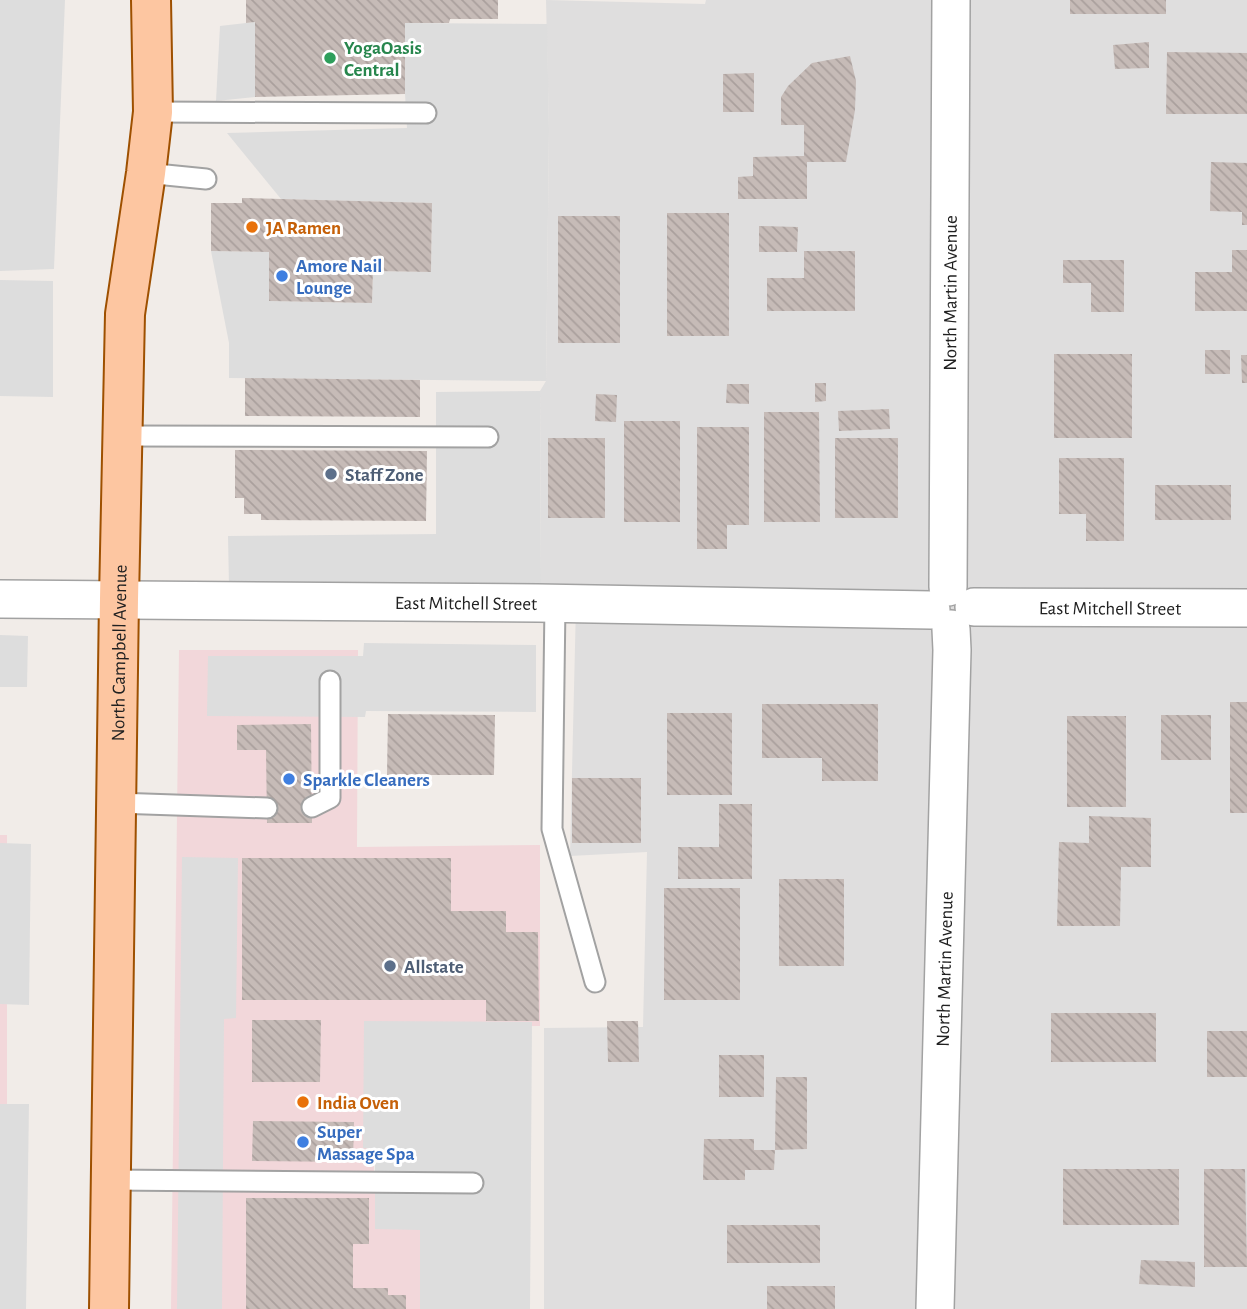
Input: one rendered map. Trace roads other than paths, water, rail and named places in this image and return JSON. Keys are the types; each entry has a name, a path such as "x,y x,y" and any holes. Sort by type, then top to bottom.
{"main road":[{"name":"North Campbell Avenue","path":"109,1309 118,599 125,314 153,112 151,0"}],"street":[{"name":"North Martin Avenue","path":"935,1309 952,650 951,0"},
{"name":"East Mitchell Street","path":"0,599 951,608 1247,608"}],"lane":[{"path":"153,112 426,113"},
{"path":"146,173 206,179"},
{"path":"122,436 488,437"},
{"path":"555,604 552,829 595,982"},
{"path":"312,807 330,798 330,681"},
{"path":"116,803 267,808"},
{"path":"111,1180 473,1183"}],"place":[{"name":"YogaOasis Central","path":"330,58"},
{"name":"JA Ramen","path":"252,227"},
{"name":"Amore Nail Lounge","path":"282,276"},
{"name":"Staff Zone","path":"331,474"},
{"name":"Sparkle Cleaners","path":"289,779"},
{"name":"Allstate","path":"390,966"},
{"name":"India Oven","path":"303,1102"},
{"name":"Super Massage Spa","path":"303,1142"}]}
